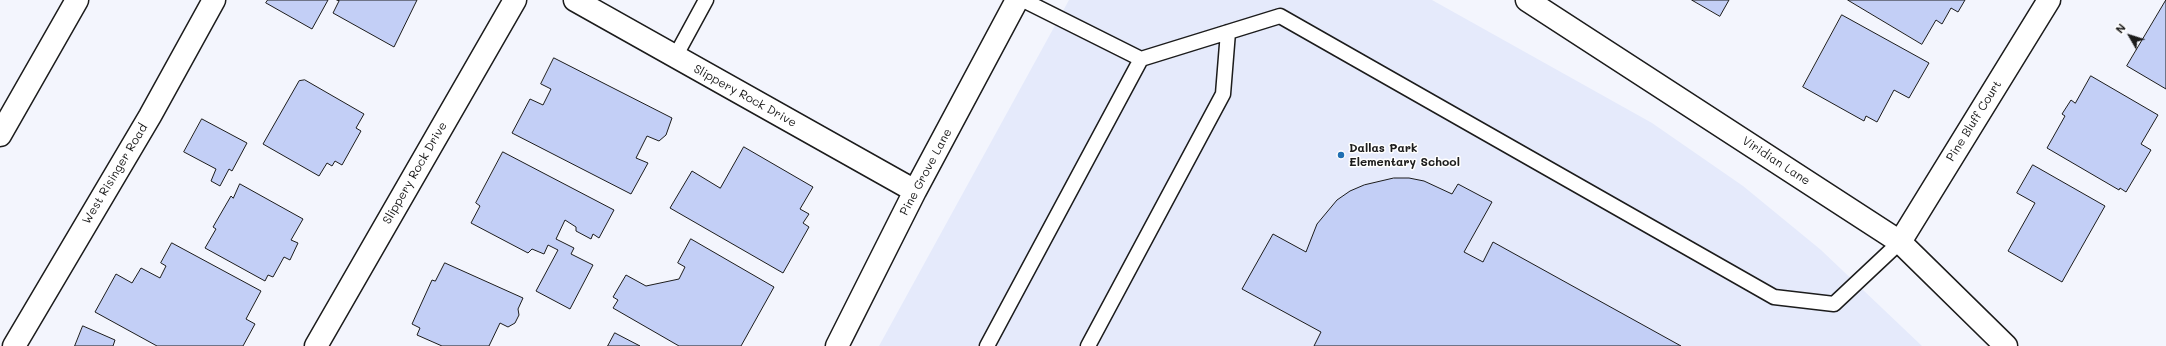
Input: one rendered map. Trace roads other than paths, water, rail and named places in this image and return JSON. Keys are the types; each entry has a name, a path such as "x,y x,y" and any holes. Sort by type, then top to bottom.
{"street":[{"path":"0,135 77,0"},
{"name":"West Risinger Road","path":"14,346 150,116 214,0"},
{"name":"Slippery Rock Drive","path":"316,346 515,0"},
{"name":"Slippery Rock Drive","path":"574,0 915,191"},
{"name":"Pine Grove Lane","path":"837,346 915,191 1017,0"},
{"name":"Viridian Lane","path":"1527,0 1900,242 2006,346"},
{"name":"Pine Bluff Court","path":"1900,242 2049,0"}],"lane":[{"path":"675,57 706,0"},
{"path":"1023,0 1141,59 1280,16 1774,297 1834,304 1900,242"},
{"path":"1088,346 1223,94 1228,32"},
{"path":"987,346 1141,59"}],"place":[{"name":"Dallas Park Elementary School","path":"1341,155"}]}
